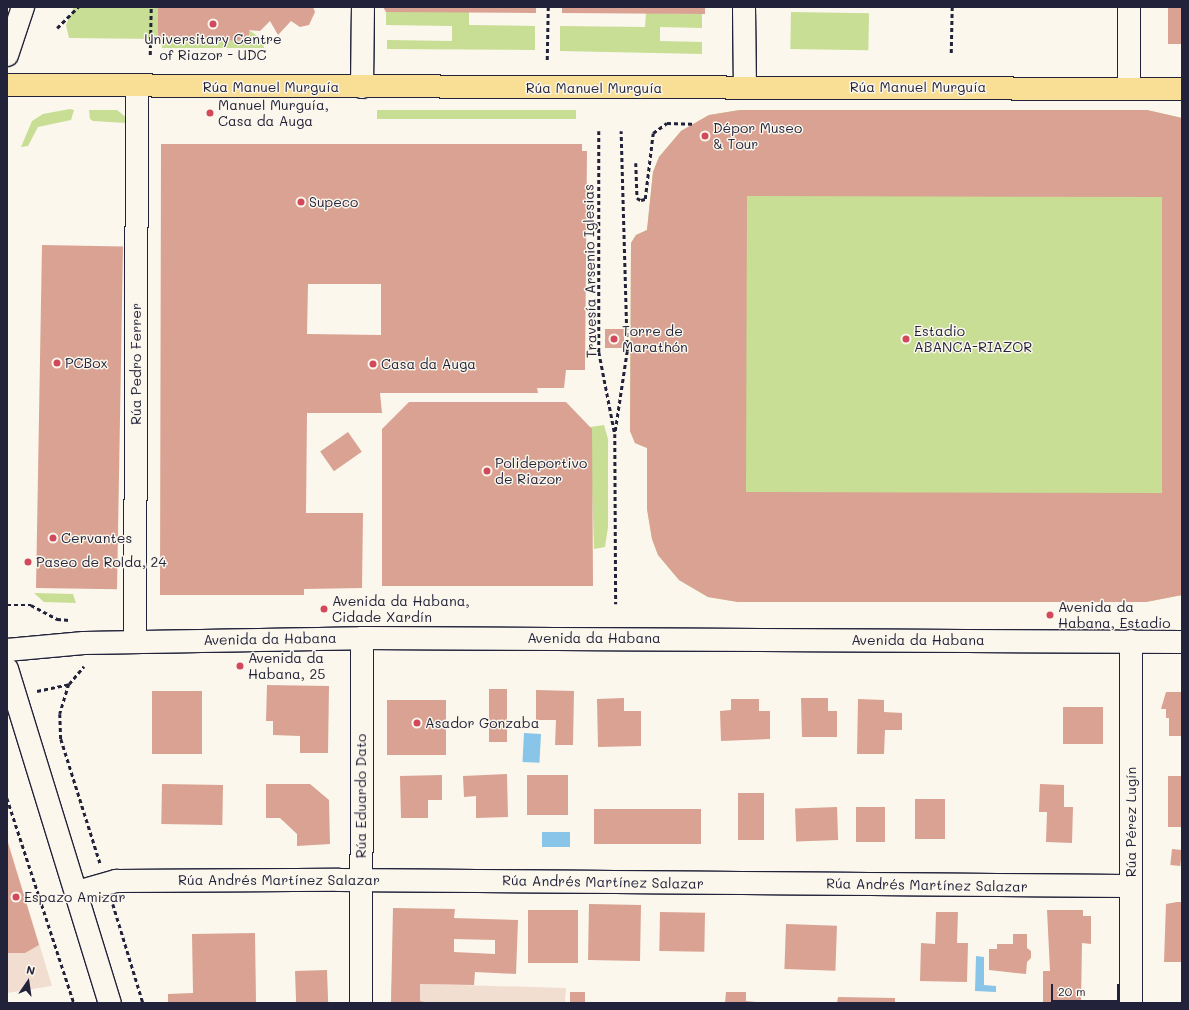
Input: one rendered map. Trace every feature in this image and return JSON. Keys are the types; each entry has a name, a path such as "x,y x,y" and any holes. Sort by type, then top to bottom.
{"main road":[{"name":"Rúa Manuel Murguía","path":"7,85 362,88 745,86 1182,89"}],"street":[{"path":"7,55 22,7"},
{"path":"362,88 363,7"},
{"path":"744,7 745,86"},
{"path":"1129,7 1129,88"},
{"name":"Rúa Pedro Ferrer","path":"135,641 137,86"},
{"name":"Avenida da Habana","path":"7,650 135,641 362,638 1182,642"},
{"name":"Rúa Eduardo Dato","path":"361,1003 360,880 362,638"},
{"name":"Rúa Pérez Lugín","path":"1131,641 1131,1003"},
{"path":"7,669 110,1003"},
{"name":"Rúa Andrés Martínez Salazar","path":"77,892 116,881 360,880 1131,886"}],"path":[{"path":"57,28 78,7"},
{"path":"150,55 151,7"},
{"path":"547,60 548,7"},
{"path":"951,53 952,7"},
{"path":"636,163 637,198 645,199 653,132 667,123 692,124"},
{"name":"Travesía Arsenio Iglesias","path":"599,130 599,352 615,434"},
{"name":"Travesía Arsenio Iglesias","path":"616,604 615,434 627,352 621,131"},
{"path":"7,605 31,605 57,619 75,621"},
{"path":"84,666 69,684 60,714 61,739 103,872"},
{"path":"43,689 69,684"},
{"path":"7,798 74,1003"},
{"path":"111,899 143,1003"}],"shaded area":[{"name":"Espazo Amizar","path":"7,838 52,986 7,993"},
{"path":"391,983 566,988 565,1003 391,1003"}],"green space":[{"path":"74,7 158,7 158,39 69,38 66,25"},
{"path":"386,12 469,12 469,25 535,26 535,50 387,49 387,40 452,41 452,26 386,25"},
{"path":"791,12 869,13 868,50 790,49"},
{"path":"646,13 702,14 702,28 660,27 660,41 702,42 702,54 560,51 560,26 645,27"},
{"path":"249,30 263,40 264,48 162,48 161,39 249,41"},
{"path":"70,109 74,110 71,120 38,127 28,146 21,147 32,121 43,114"},
{"path":"89,110 117,110 128,119 126,123 93,121 90,119"},
{"path":"377,110 576,110 576,119 377,119"},
{"name":"Estadio ABANCA-RIAZOR","path":"740,110 1147,110 1182,118 1182,595 1146,602 738,602 708,597 679,580 658,555 652,539 647,509 647,448 635,443 630,431 631,243 636,235 647,230 653,172 659,157 681,131 709,115"},
{"path":"604,425 608,439 608,527 605,547 594,549 590,427"},
{"path":"34,593 73,594 76,603 44,602"}],"water":[{"path":"524,733 541,734 539,763 522,762"},
{"path":"542,832 570,832 570,847 542,847"},
{"path":"976,956 984,957 984,985 996,986 996,992 975,991"}],"building":[{"name":"Universitary Centre of Riazor - UDC","path":"158,7 313,7 315,12 309,25 300,27 291,21 278,35 270,21 260,31 249,30 249,41 158,39"},
{"path":"383,7 536,7 536,13 386,12"},
{"path":"562,7 705,7 705,14 562,13"},
{"path":"1168,7 1182,7 1182,44 1168,44"},
{"path":"740,110 1147,110 1182,118 1182,595 1146,602 738,602 708,597 679,580 658,555 652,539 647,509 647,448 635,443 630,431 631,243 636,235 647,230 653,172 659,157 681,131 709,115","holes":["747,196 1162,197 1162,493 746,492"]},
{"name":"Casa da Auga","path":"161,144 582,144 582,151 587,151 585,370 566,370 564,388 537,388 538,393 380,393 382,413 307,413 306,513 363,513 362,588 304,589 304,595 160,595","holes":["308,284 381,284 381,335 307,334"]},
{"path":"42,245 123,246 117,589 36,588"},
{"name":"Torre de Marathón","path":"605,329 624,329 624,348 605,348"},
{"name":"Polideportivo de Riazor","path":"409,402 566,402 592,429 593,586 382,586 382,429"},
{"path":"348,432 362,452 334,471 320,452"},
{"path":"267,685 329,686 328,753 300,753 300,736 273,735 273,721 266,721"},
{"path":"489,689 507,689 507,742 489,742"},
{"path":"536,690 574,691 573,745 555,745 556,720 536,720"},
{"path":"152,691 202,691 202,754 152,754"},
{"path":"1166,692 1182,692 1182,736 1169,736 1169,718 1166,718 1166,709 1161,709"},
{"path":"624,698 624,711 641,711 641,746 598,747 597,699"},
{"path":"801,698 828,698 828,711 837,711 837,737 802,737"},
{"path":"731,699 759,699 759,711 770,711 770,739 721,741 720,711 731,710"},
{"path":"858,699 884,700 884,712 902,713 902,730 885,730 884,754 857,754"},
{"path":"387,700 446,700 446,755 387,755"},
{"path":"1063,707 1103,707 1103,744 1063,744"},
{"path":"507,774 508,817 476,818 476,796 464,797 463,776"},
{"path":"442,775 442,800 428,800 428,818 401,818 400,776"},
{"path":"527,775 568,775 568,815 527,815"},
{"path":"1168,776 1182,776 1182,827 1168,827"},
{"path":"162,784 223,785 222,825 161,824"},
{"path":"266,784 310,784 329,800 330,844 297,846 297,834 280,818 266,818"},
{"path":"1040,784 1064,785 1064,807 1073,807 1072,843 1046,842 1047,812 1039,812"},
{"path":"738,793 764,793 764,840 738,840"},
{"path":"915,799 945,799 945,839 915,839"},
{"path":"837,807 838,840 796,841 795,808"},
{"path":"856,807 885,807 885,842 856,842"},
{"path":"594,809 701,809 701,844 594,844"},
{"path":"7,840 39,945 25,953 7,953"},
{"path":"1172,849 1182,850 1180,866 1170,865"},
{"path":"1182,902 1182,962 1164,962 1166,904"},
{"path":"589,904 641,905 640,961 588,960"},
{"path":"393,908 455,909 454,918 518,920 516,974 475,972 474,985 420,984 420,1001 428,1003 391,1003","holes":["454,939 495,940 495,954 454,952"]},
{"path":"528,910 578,910 578,963 528,963"},
{"path":"1047,910 1083,910 1083,916 1091,916 1091,944 1082,943 1081,1003 1043,1003 1043,971 1050,971"},
{"path":"660,912 705,913 704,952 659,951"},
{"path":"936,912 958,912 957,943 968,943 967,982 920,981 921,943 935,944"},
{"path":"786,924 837,926 835,971 784,969"},
{"path":"255,933 256,1003 168,1003 168,994 193,993 192,934"},
{"path":"1013,934 1027,934 1027,948 1031,951 1031,958 1027,962 1026,974 989,970 989,949 997,949 997,944 1013,944"},
{"path":"327,970 328,1003 296,1003 295,971"},
{"path":"570,992 585,992 585,1003 570,1003"},
{"path":"726,992 746,992 746,1001 768,1003 725,1003"},
{"path":"838,997 895,998 895,1003 837,1003"}],"place":[{"name":"Universitary Centre of Riazor - UDC","path":"213,24"},
{"name":"Manuel Murguía, Casa da Auga","path":"210,113"},
{"name":"Dépor Museo & Tour","path":"705,136"},
{"name":"Supeco","path":"301,202"},
{"name":"Torre de Marathón","path":"614,339"},
{"name":"Estadio ABANCA-RIAZOR","path":"906,339"},
{"name":"PCBox","path":"57,363"},
{"name":"Casa da Auga","path":"373,364"},
{"name":"Polideportivo de Riazor","path":"487,471"},
{"name":"Cervantes","path":"53,538"},
{"name":"Paseo de Rolda, 24","path":"28,562"},
{"name":"Avenida da Habana, Cidade Xardín","path":"324,609"},
{"name":"Avenida da Habana, Estadio","path":"1050,615"},
{"name":"Avenida da Habana, 25","path":"240,666"},
{"name":"Asador Gonzaba","path":"417,723"},
{"name":"Espazo Amizar","path":"16,897"}]}
